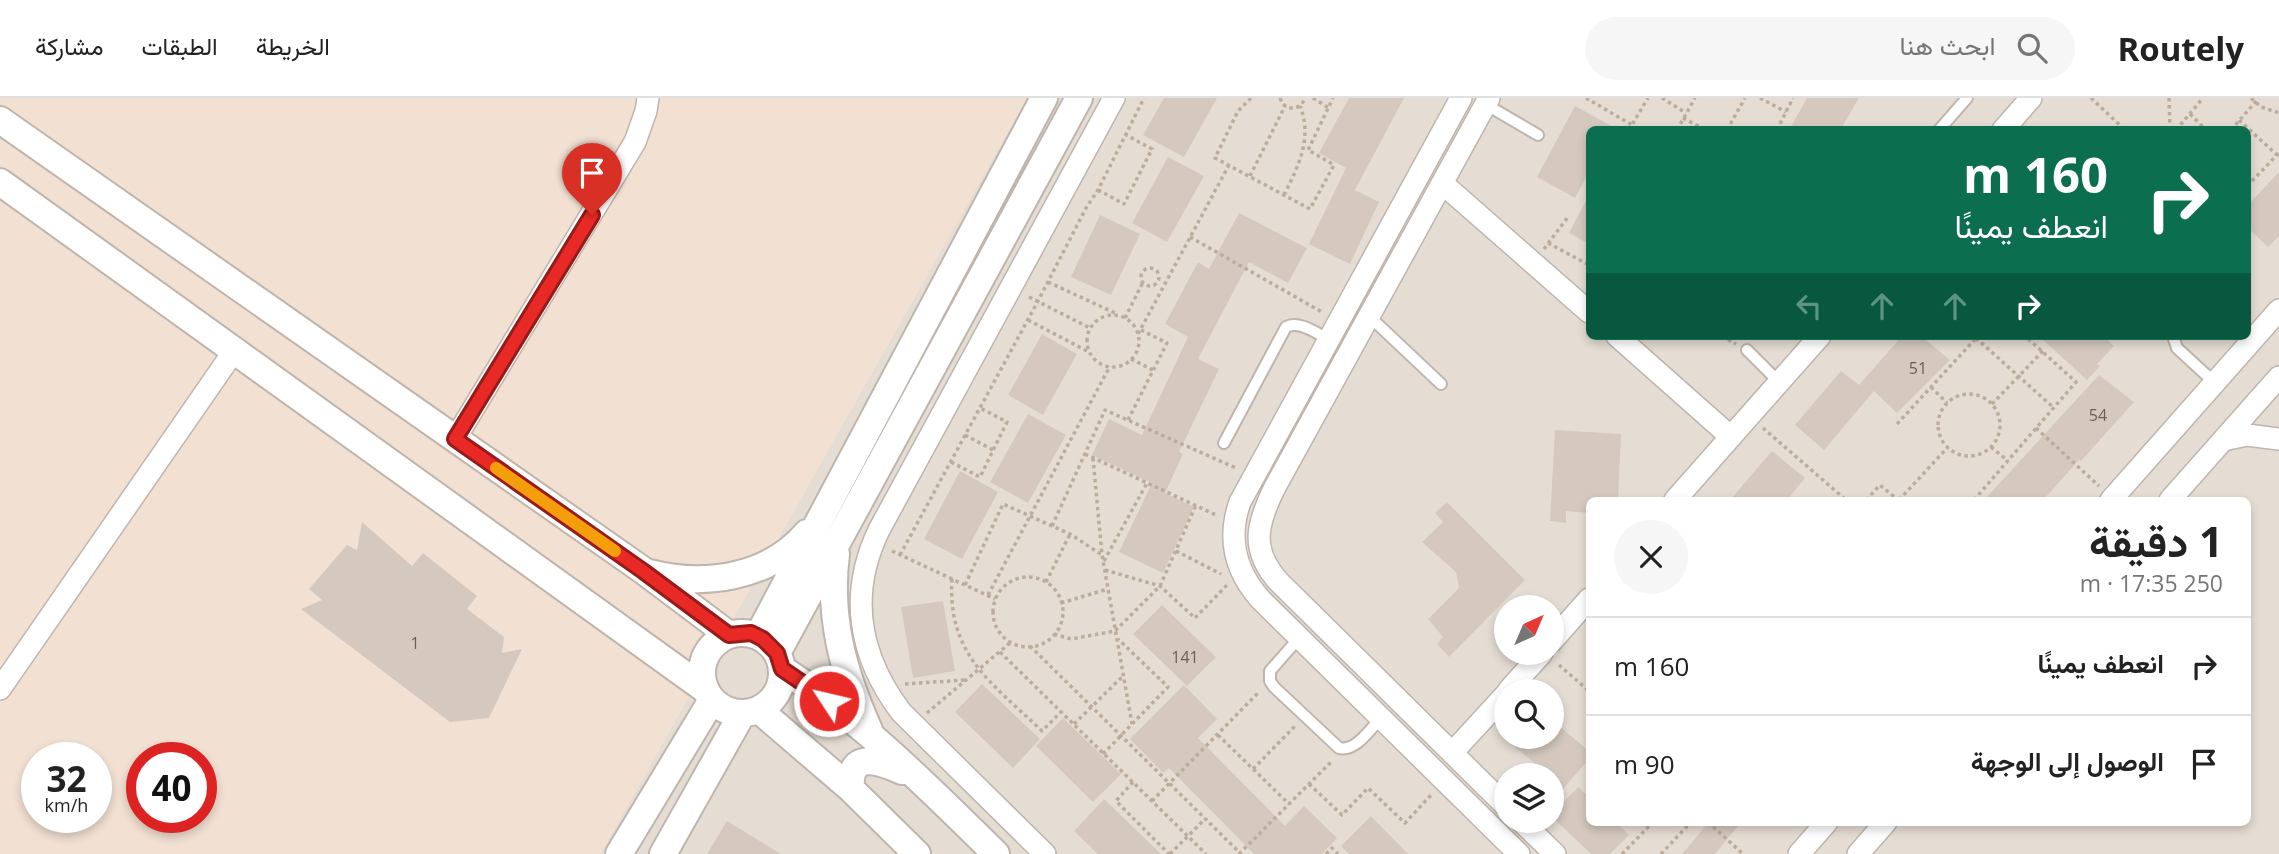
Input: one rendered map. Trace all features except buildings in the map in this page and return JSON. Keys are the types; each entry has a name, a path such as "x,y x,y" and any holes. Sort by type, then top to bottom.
{"street":[{"path":"455,439 635,142 648,98"},
{"path":"663,854 750,712 772,700 777,693 781,685 772,652 821,515 1044,98"},
{"path":"772,652 837,544 1079,98"},
{"path":"1045,854 901,712 883,686 867,649 862,614 863,578 873,543 1114,98"},
{"path":"1461,98 1240,502 1234,524 1234,579 1251,589 1519,854"},
{"path":"2006,126 2031,98"},
{"path":"1487,101 1266,505 1259,531 1261,553 1270,572 1278,581 1494,794"},
{"path":"0,120 643,571 729,635"},
{"path":"0,183 709,695 726,710 750,712 851,789 917,854"},
{"path":"1442,183 1586,309"},
{"path":"2251,336 2279,310"},
{"path":"1622,340 1731,437"},
{"path":"1678,497 1816,340"},
{"path":"2115,497 2215,383 2247,340"},
{"path":"0,689 234,351"},
{"path":"2173,497 2279,377"},
{"path":"894,379 918,394"},
{"path":"2223,440 2247,435 2279,439"},
{"path":"643,571 700,581 729,577 756,569 781,555 803,537 821,515"},
{"path":"837,544 832,579 835,629 847,677 872,737"},
{"path":"1564,631 1586,602"},
{"path":"619,854 709,695 702,674 705,657 714,644 729,635 743,633 772,652 872,737 920,779 996,854"},
{"path":"1520,679 1535,665"},
{"path":"1452,753 1494,706"},
{"path":"851,789 852,774 863,763 871,760 878,760 920,779"},
{"path":"1799,854 1824,826"},
{"path":"1858,854 1882,826"},
{"path":"1533,833 1555,854"}],"lane":[{"path":"1942,126 1967,98"},
{"path":"1487,101 1538,135"},
{"path":"1370,317 1441,384"},
{"path":"1224,443 1286,327 1290,324 1334,331"},
{"path":"2175,340 2177,348 2215,383"},
{"path":"1746,350 1779,382"},
{"path":"1299,638 1273,666 1270,681 1304,716 1344,750 1353,747 1381,718"}],"path":[{"path":"900,555 1098,190 1144,98"},
{"path":"1251,98 1238,111 1215,158 1310,209 1334,165 1306,150"},
{"path":"1280,98 1290,109 1300,106 1306,98"},
{"path":"1313,98 1329,108"},
{"path":"1284,195 1333,98"},
{"path":"1586,98 1627,126"},
{"path":"1631,126 1648,98"},
{"path":"1662,98 1700,126"},
{"path":"1679,126 1695,98"},
{"path":"1729,126 1745,98"},
{"path":"1760,98 1786,112"},
{"path":"1779,126 1793,98"},
{"path":"2091,98 2121,126"},
{"path":"2169,98 2174,126"},
{"path":"2177,126 2203,98"},
{"path":"2251,98 2268,111 2279,113"},
{"path":"2234,126 2259,98"},
{"path":"1250,176 1285,106"},
{"path":"1300,106 1306,131 1306,150"},
{"path":"2189,114 2202,126"},
{"path":"2239,120 2246,126"},
{"path":"2251,130 2278,154 2251,182"},
{"path":"1098,190 1125,204 1152,149 1126,135"},
{"path":"1028,320 1089,352 1101,364 1117,366 1131,359 1136,352 1140,332 1229,165"},
{"path":"1533,263 1568,217"},
{"path":"1191,237 1334,331"},
{"path":"1548,243 1586,263"},
{"path":"1123,317 1143,282 1143,271 1150,267 1157,271 1157,282 1150,286 1143,282"},
{"path":"1048,282 1123,317 1140,332 1167,342 1128,420"},
{"path":"1157,282 1164,286"},
{"path":"1011,288 1090,328"},
{"path":"1089,352 1087,336 1090,328 1103,316 1123,317"},
{"path":"1897,424 1974,340"},
{"path":"1980,340 2054,408"},
{"path":"1977,497 2076,382 2030,340"},
{"path":"1992,404 2043,351"},
{"path":"1131,359 1153,370"},
{"path":"997,361 1003,365"},
{"path":"988,595 1110,366"},
{"path":"1931,387 1947,403"},
{"path":"1970,394 1985,398 1992,404 2000,421 1999,430 1990,447 1983,452 1964,455 1948,447 1939,433 1938,425 1942,409 1947,403 1961,395 1970,394"},
{"path":"951,462 980,477 1007,422 980,408"},
{"path":"1052,526 1105,410 1254,477"},
{"path":"1750,416 1843,497"},
{"path":"2036,428 2109,497"},
{"path":"965,435 993,450"},
{"path":"1901,497 1948,447"},
{"path":"1990,447 2008,461"},
{"path":"1085,454 1234,524"},
{"path":"1093,458 1102,555 1132,724"},
{"path":"1103,561 1147,483"},
{"path":"1869,497 1880,485 1894,497"},
{"path":"965,585 1003,505 1070,534 1102,555"},
{"path":"1054,634 1071,639 1115,631 1160,586 1196,505"},
{"path":"1046,582 1070,534"},
{"path":"873,543 995,599"},
{"path":"1105,570 1160,586 1195,618 1234,579 1176,551"},
{"path":"1030,577 1046,582 1058,595 1061,603 1061,620 1054,634 1039,644 1030,646 1004,638 995,624 993,607 999,591 1013,580 1030,577"},
{"path":"952,579 951,595 956,627 969,657 979,670 1042,731 1061,712"},
{"path":"1061,603 1108,589"},
{"path":"1103,754 1168,687 1116,637"},
{"path":"914,724 1011,642"},
{"path":"1030,646 1240,854 1344,750"},
{"path":"1000,652 1206,854"},
{"path":"1563,665 1586,688"},
{"path":"1074,724 1123,676"},
{"path":"883,686 966,680"},
{"path":"1152,801 1270,681"},
{"path":"1253,769 1304,716"},
{"path":"1217,735 1289,804"},
{"path":"1309,784 1342,816 1368,788 1405,823 1445,781"},
{"path":"1133,782 1115,801 1170,854 1205,819"},
{"path":"1661,854 1687,826"},
{"path":"1712,826 1743,854"},
{"path":"1622,854 1647,828"},
{"path":"1326,854 1332,848 1338,854"}],"shaded area":[{"path":"0,98 1027,98 600,854 0,854"},
{"path":"1027,98 2279,98 2279,854 600,854"}],"slow traffic":[{"path":"496,468 615,551"}],"route":[{"path":"592,215 455,439 729,635 751,633 769,643 777,653 782,669 829,701"}]}
